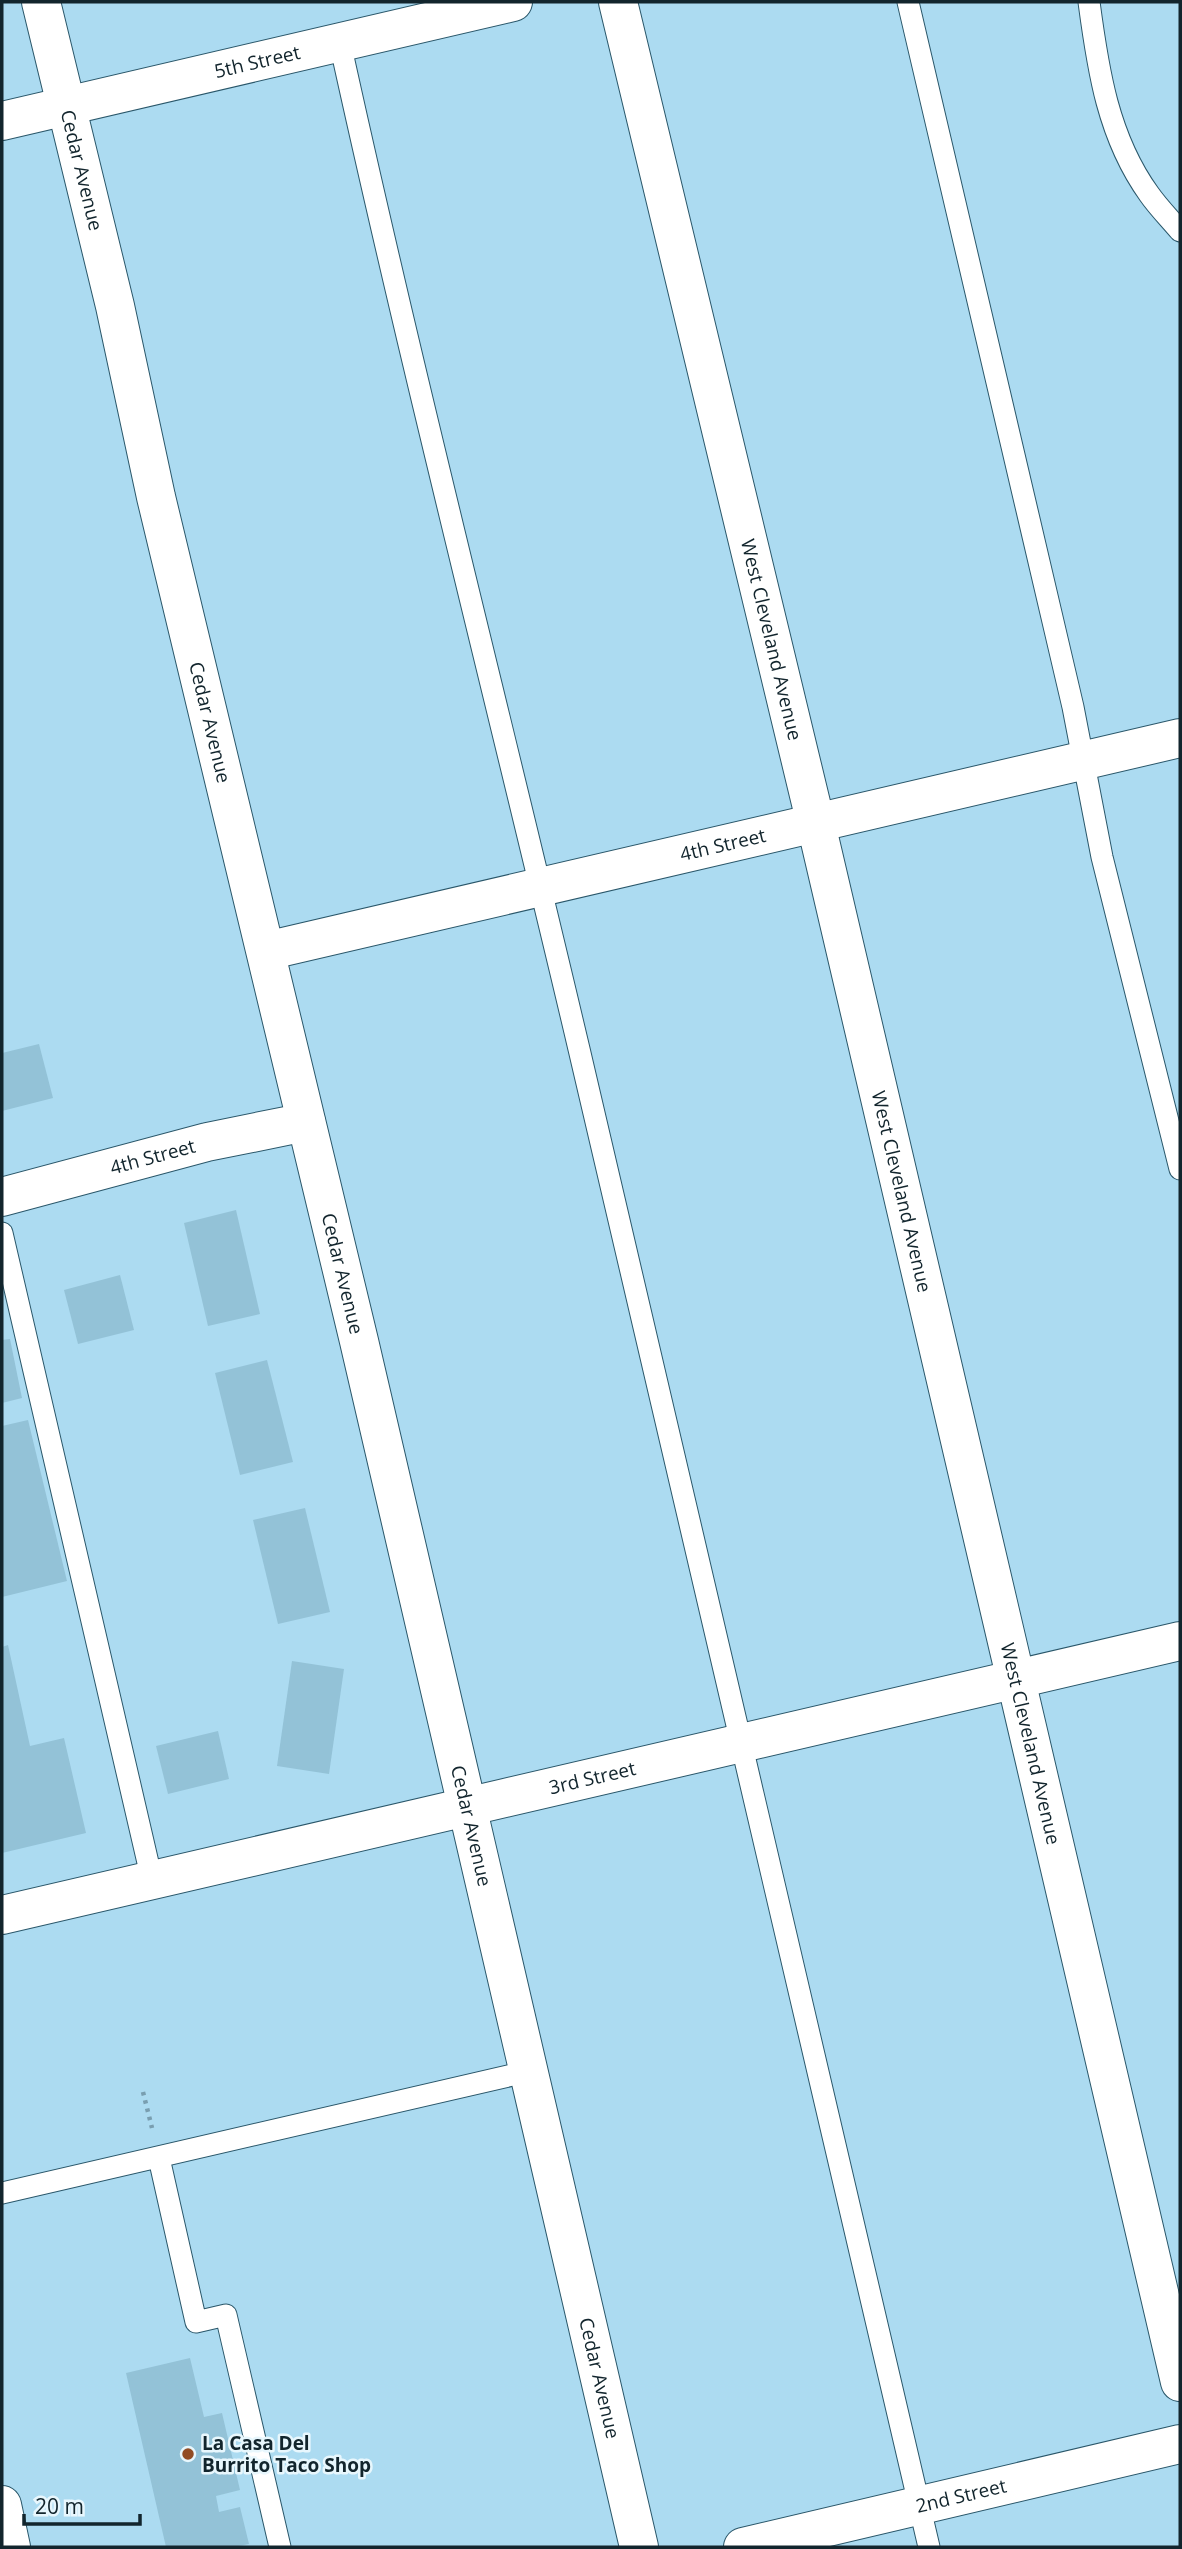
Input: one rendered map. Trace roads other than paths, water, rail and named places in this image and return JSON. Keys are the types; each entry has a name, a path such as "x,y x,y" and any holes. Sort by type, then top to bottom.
{"street":[{"name":"Cedar Avenue","path":"41,2 115,306 159,511 359,1341 639,2547"},
{"name":"5th Street","path":"2,121 513,2"},
{"name":"West Cleveland Avenue","path":"618,2 816,824 1180,2382"},
{"name":"4th Street","path":"266,951 1180,738"},
{"name":"4th Street","path":"2,1198 207,1142 306,1122"},
{"name":"3rd Street","path":"2,1915 1180,1641"},
{"name":"2nd Street","path":"743,2547 1180,2445"},
{"path":"2,2505 11,2547"}],"lane":[{"path":"908,2 1084,761 1102,857 1180,1169"},
{"path":"1089,2 1107,108 1122,147 1149,194 1180,231"},
{"path":"341,43 929,2547"},
{"path":"2,1233 152,1880"},
{"path":"2,2193 530,2071"},
{"path":"159,2158 196,2322 226,2315 280,2547"}],"place":[{"name":"La Casa Del Burrito Taco Shop","path":"188,2454"}]}
